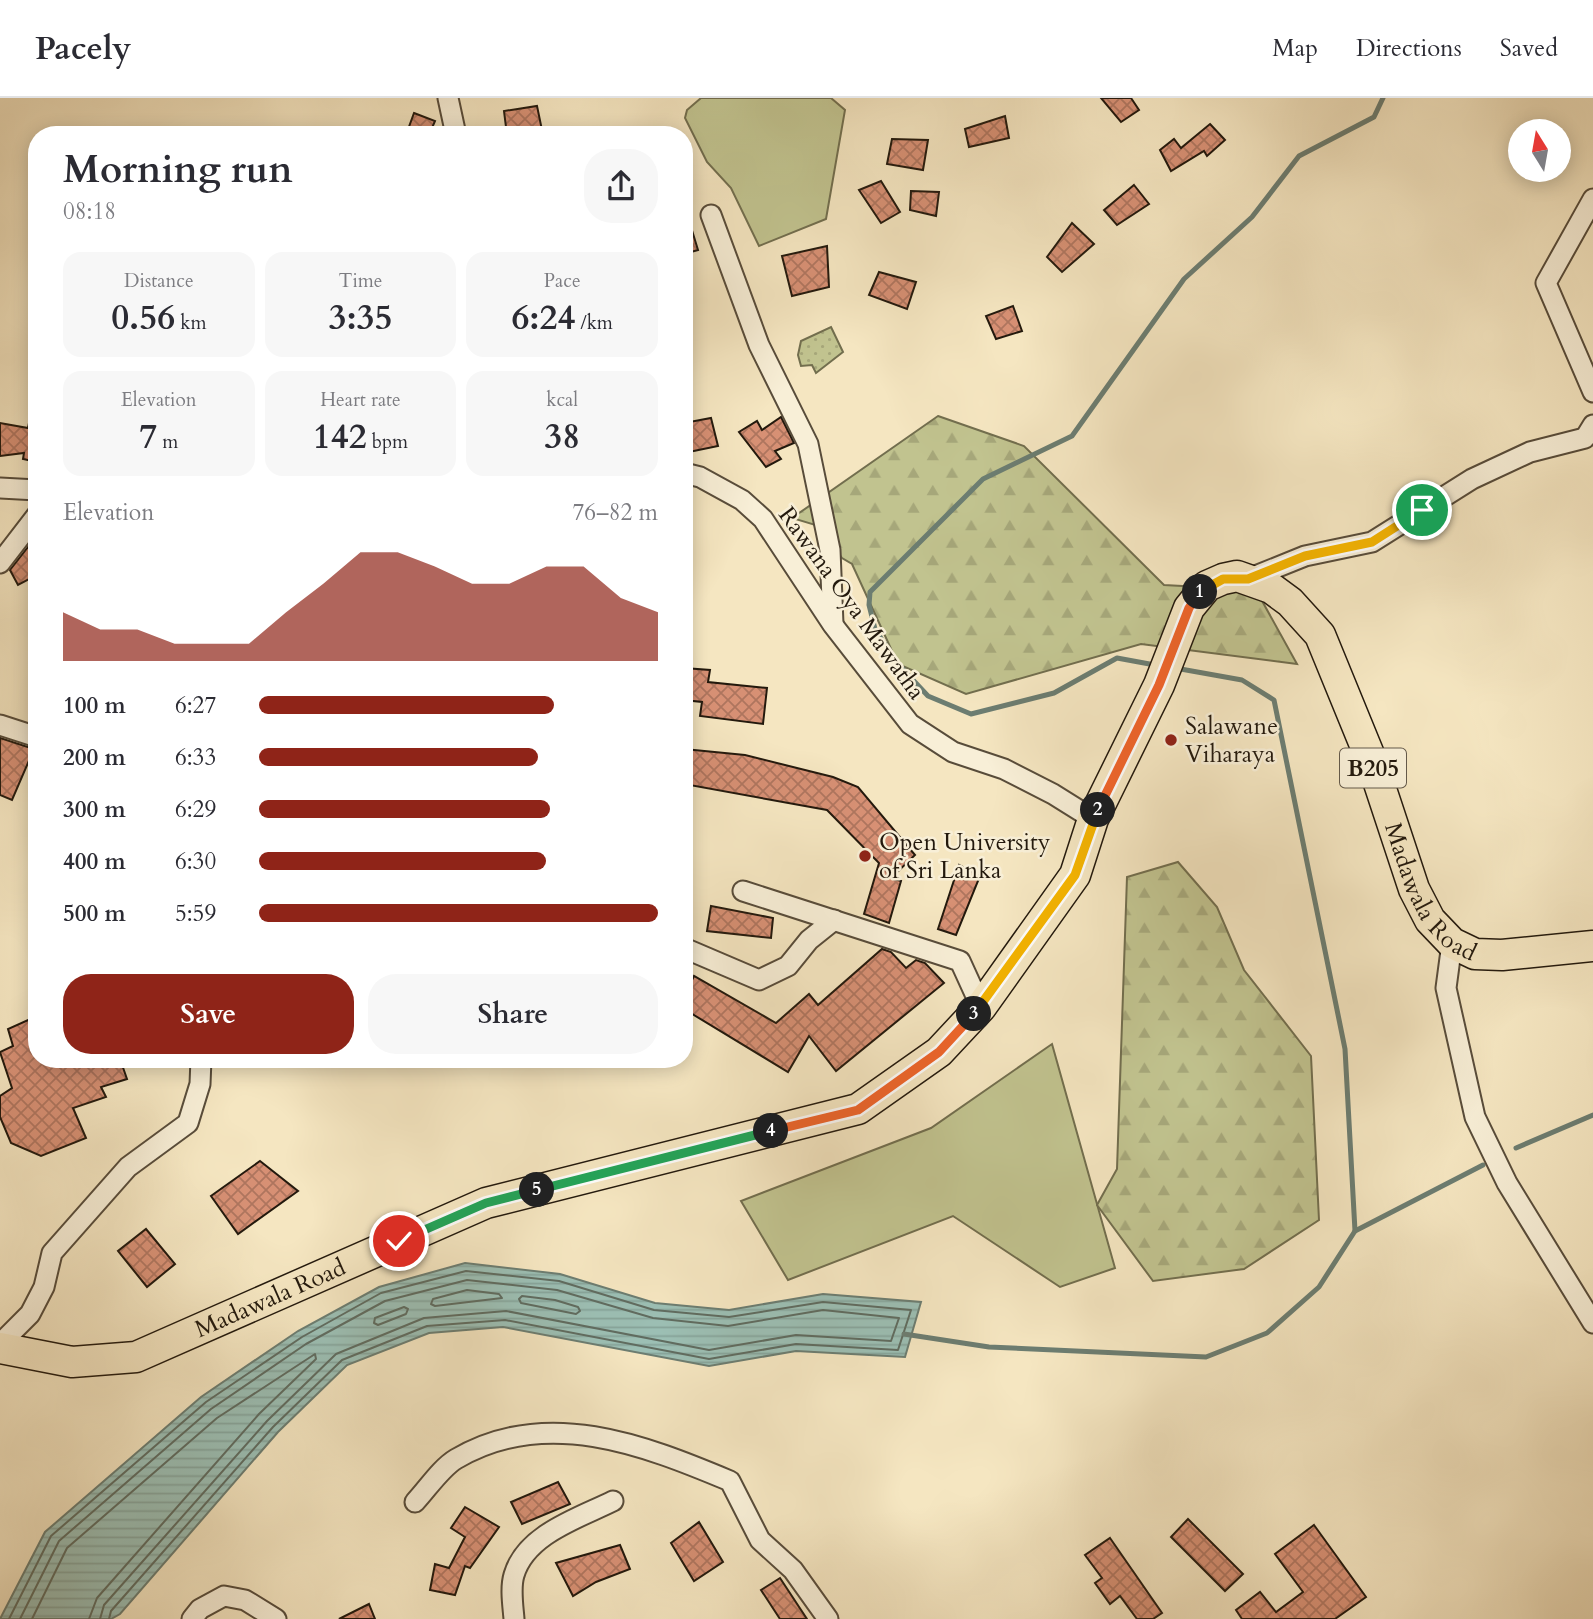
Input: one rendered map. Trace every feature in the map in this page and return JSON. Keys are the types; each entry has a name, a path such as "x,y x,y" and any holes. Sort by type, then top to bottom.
{"main road":[{"name":"Madawala Road","path":"0,1346 72,1362 136,1357 486,1203 858,1110 939,1052 981,1007 1075,875 1093,819 1159,685 1197,595 1207,586 1223,579 1248,579 1271,588 1290,602 1320,635 1372,762 1414,889 1430,920 1452,943 1475,954 1502,955 1593,946"}],"street":[{"path":"449,98 454,126"},
{"path":"1593,199 1546,283 1593,392"},
{"path":"711,215 760,345 807,444 830,550 834,625"},
{"path":"1248,579 1305,556 1372,542 1472,480 1530,452 1585,438 1593,425"},
{"name":"Rawana Oya Mawatha","path":"693,475 742,500 763,519 834,625 910,724 953,752 1004,769 1053,794 1093,819"},
{"path":"0,488 28,490"},
{"path":"0,563 28,527"},
{"path":"0,725 28,734"},
{"path":"743,891 960,961 981,1007"},
{"path":"693,952 758,981 788,966 809,940 834,920"},
{"path":"1452,943 1446,988 1475,1117 1507,1183 1593,1323"},
{"path":"0,1346 30,1314 44,1287 52,1253 128,1167 188,1123 200,1084 201,1068"},
{"path":"415,1502 454,1460 495,1441 537,1433 583,1432 680,1460 730,1480 760,1540 793,1570 828,1619"},
{"path":"514,1619 513,1577 520,1560 547,1534 613,1501"},
{"path":"192,1619 200,1609 224,1596 245,1600 276,1619"}],"green space":[{"path":"701,98 831,98 845,110 826,219 759,246 731,188 707,162 693,134 693,126 689,126 685,118 687,110"},
{"path":"831,327 843,352 816,373 812,365 801,366 798,355 801,341"},
{"path":"938,416 1024,446 1164,585 1256,590 1297,664 1141,644 966,694 898,664 852,564 842,558 819,526 792,518"},
{"path":"1178,862 1217,907 1244,970 1311,1056 1319,1220 1244,1269 1153,1281 1097,1205 1117,1169 1127,877"},
{"path":"1052,1044 1115,1268 1060,1287 953,1216 788,1280 741,1201 931,1128"}],"water":[{"path":"465,1263 560,1274 655,1303 729,1310 823,1294 921,1302 905,1357 796,1351 709,1366 503,1327 429,1333 347,1365 278,1432 120,1614 111,1619 0,1619 45,1532 201,1397 298,1331 379,1287"}],"building":[{"path":"1101,98 1131,98 1139,110 1121,122"},
{"path":"537,106 541,126 506,126 504,111"},
{"path":"414,113 435,121 433,126 409,126"},
{"path":"1005,116 1009,138 969,147 965,129"},
{"path":"1210,124 1225,140 1207,156 1204,151 1171,171 1160,150 1174,139 1181,148"},
{"path":"892,139 928,140 923,170 887,164"},
{"path":"881,181 900,212 881,223 859,190"},
{"path":"1134,185 1149,204 1117,225 1104,210"},
{"path":"911,191 939,192 936,216 910,210"},
{"path":"1072,223 1094,244 1062,272 1047,257"},
{"path":"693,234 698,250 693,251"},
{"path":"827,246 829,287 792,296 782,256"},
{"path":"879,272 916,282 907,309 869,295"},
{"path":"1013,306 1022,331 996,339 986,316"},
{"path":"781,417 794,443 775,451 781,459 766,467 739,432 757,421 762,430"},
{"path":"711,418 718,446 693,451 693,421"},
{"path":"0,423 28,428 28,460 23,459 24,453 0,456"},
{"path":"28,547 28,580 18,585 10,570"},
{"path":"693,669 710,670 708,682 767,688 763,724 700,716 702,702 693,701"},
{"path":"0,738 28,747 28,763 12,800 0,795"},
{"path":"693,750 745,755 833,777 858,787 915,855 891,878 901,881 889,923 864,914 879,863 827,810 693,786"},
{"path":"959,865 980,876 956,935 938,929"},
{"path":"711,906 773,918 771,938 707,931"},
{"path":"882,949 891,952 906,968 916,960 925,963 944,983 836,1071 809,1036 788,1072 693,1014 693,978 694,976 776,1023 809,994 818,1005"},
{"path":"28,1020 28,1068 123,1068 127,1079 101,1087 106,1097 73,1108 86,1138 41,1156 11,1143 0,1117 0,1096 12,1088 0,1052 13,1046 8,1029"},
{"path":"260,1161 298,1191 238,1234 211,1196"},
{"path":"146,1229 175,1264 147,1287 118,1251"},
{"path":"558,1482 570,1504 522,1524 511,1502"},
{"path":"465,1507 499,1527 470,1568 465,1566 455,1595 430,1590 435,1564 449,1568 465,1537 451,1528"},
{"path":"1188,1519 1243,1574 1225,1591 1171,1537"},
{"path":"699,1522 723,1562 694,1581 671,1543"},
{"path":"1314,1525 1366,1597 1335,1619 1242,1619 1236,1610 1260,1592 1276,1612 1303,1592 1275,1554"},
{"path":"1110,1538 1162,1613 1153,1619 1137,1619 1120,1596 1110,1604 1095,1583 1102,1578 1085,1555"},
{"path":"620,1545 630,1569 596,1582 573,1596 556,1563"},
{"path":"780,1578 807,1619 780,1619 761,1590"},
{"path":"369,1604 375,1619 339,1619"}],"waterway":[{"path":"1155,665 1117,658 1054,693 971,714 928,696 898,664 875,629 869,605 870,592 983,479 1072,436 1184,279 1252,217 1299,156 1374,117 1383,98"},
{"path":"904,1334 989,1347 1206,1357 1267,1333 1319,1287 1355,1231 1345,1049 1274,700 1242,680 1175,668"},
{"path":"1516,1148 1593,1115"},
{"path":"1355,1231 1483,1165"}],"place":[{"name":"Salawane Viharaya","path":"1171,740"},
{"name":"Open University of Sri Lanka","path":"865,856"}],"route":[{"path":"399,1241 486,1203 858,1110 939,1052 981,1007 1075,875 1093,819 1159,685 1189,608 1197,595 1207,586 1223,579 1237,576 1248,579 1305,556 1372,542 1422,510"}]}
